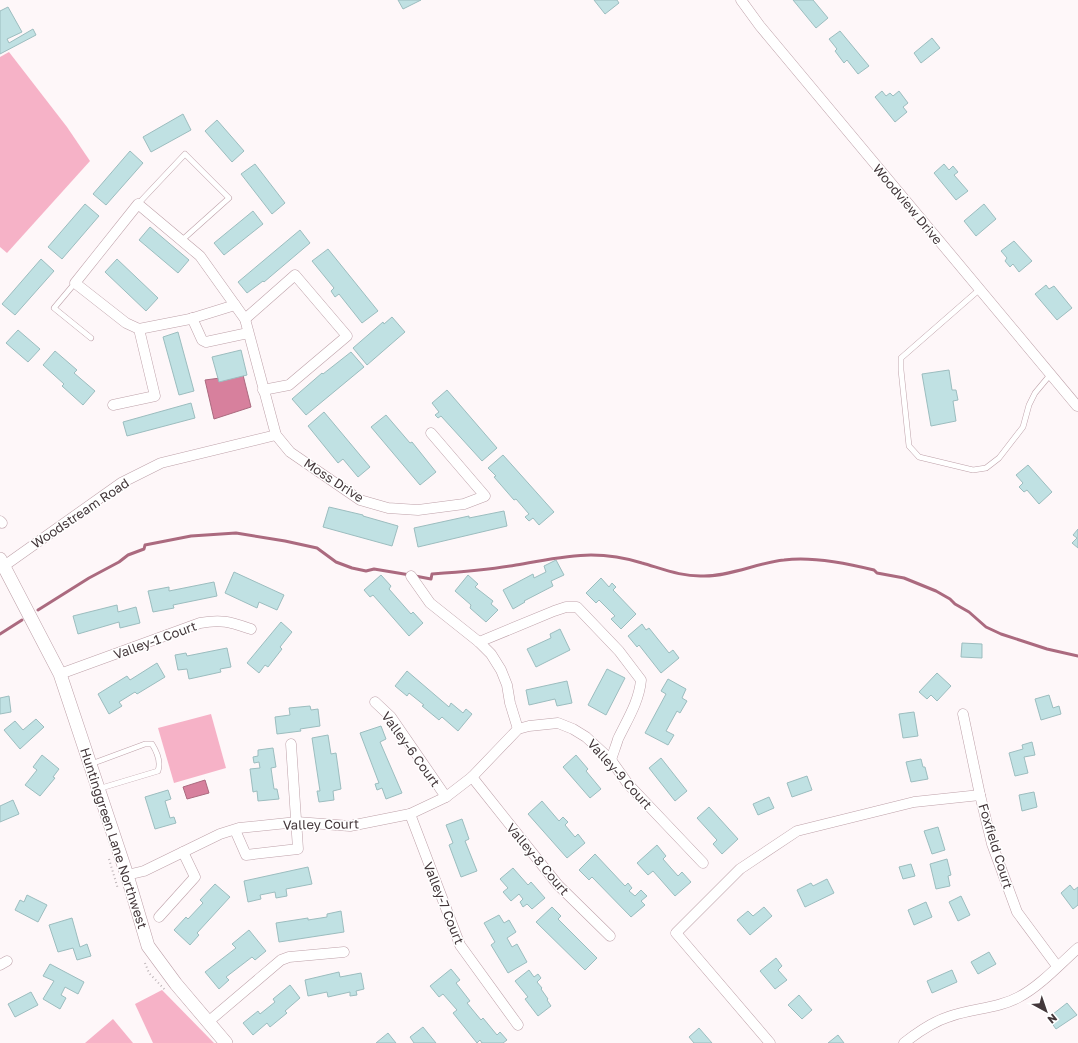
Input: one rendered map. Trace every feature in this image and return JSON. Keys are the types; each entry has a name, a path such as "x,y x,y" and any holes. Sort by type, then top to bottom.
{"street":[{"name":"Woodview Drive","path":"741,0 760,26 1078,407"},
{"path":"235,305 192,318 139,329 126,323 75,283 138,204 200,256 235,305 245,319 276,435"},
{"path":"245,319 295,275 347,336 289,385 263,390"},
{"path":"192,318 202,340 206,342 248,333"},
{"path":"113,405 155,396 139,329"},
{"name":"Moss Drive","path":"276,435 290,452 360,500 388,508 418,510 464,504 485,496 430,433"},
{"name":"Woodstream Road","path":"2,562 121,483 161,463 276,435"},
{"name":"Huntinggreen Lane Northwest","path":"2,562 60,674 127,875 148,946 176,984 226,1043"},
{"path":"411,576 430,604 480,642 491,654 501,670 507,685 510,703 518,730"},
{"path":"480,642 554,611 566,607 577,607 619,651 641,680 640,692 618,740 611,760"},
{"name":"Valley-1 Court","path":"60,674 200,623 215,621 229,622 251,629"},
{"name":"Valley-6 Court","path":"375,702 391,718 446,797"},
{"name":"Foxfield Court","path":"963,714 992,844 1017,912 1057,966"},
{"name":"Valley-9 Court","path":"518,730 529,726 558,723 573,728 586,737 611,760 628,784 703,863"},
{"name":"Valley Court","path":"127,875 144,872 220,834 235,830 297,822 350,826 410,814 446,797 472,777 518,730"},
{"path":"235,830 246,855 298,849 291,744"},
{"name":"Valley-8 Court","path":"472,777 558,885 610,936"},
{"path":"770,1043 676,933 740,869 797,831 914,802 980,795"},
{"name":"Valley-7 Court","path":"410,814 460,945 518,1025"},
{"path":"159,917 195,877 183,852"},
{"path":"904,1043 930,1024 950,1016 994,1007 1019,997 1041,982 1078,948"},
{"path":"208,1022 281,960 289,956 344,952"}],"lane":[{"path":"138,204 186,154 229,198 181,241"},
{"path":"75,283 54,308 91,338"},
{"path":"980,290 901,358 909,446 919,457 973,470 986,468 999,458 1023,427 1028,405 1035,393 1050,375"},
{"path":"90,764 145,744 152,744 155,750 160,766 158,771 98,789"}],"shaded area":[{"path":"9,52 67,127 90,161 7,253 0,247 0,57"},
{"path":"243,375 251,407 214,419 205,380"},
{"path":"211,714 226,768 174,783 158,728"},
{"path":"205,780 209,793 187,799 183,787"},
{"path":"162,990 214,1043 153,1043 135,1004"},
{"path":"113,1019 133,1043 85,1043"}],"building":[{"path":"398,0 421,0 403,9"},
{"path":"594,0 617,0 619,3 605,14"},
{"path":"793,0 813,0 828,18 816,28"},
{"path":"8,7 22,32 7,39 9,43 33,29 36,35 0,54 0,11"},
{"path":"840,31 869,66 858,74 847,60 844,63 835,51 837,49 829,39"},
{"path":"932,38 940,48 921,63 914,53"},
{"path":"882,91 886,96 890,93 893,96 899,91 908,103 903,107 907,112 895,122 875,97"},
{"path":"183,114 191,130 151,152 143,137"},
{"path":"217,120 244,151 232,162 205,131"},
{"path":"130,151 143,163 106,205 93,194"},
{"path":"255,164 285,203 272,214 241,174"},
{"path":"944,164 949,170 953,166 958,172 954,175 968,191 956,200 934,173"},
{"path":"85,204 99,216 62,259 48,247"},
{"path":"984,204 996,219 976,236 964,221"},
{"path":"253,211 263,224 224,255 214,243"},
{"path":"150,227 189,260 178,273 139,240"},
{"path":"300,230 310,243 264,282 263,281 247,293 238,282"},
{"path":"1014,241 1032,261 1019,272 1013,264 1010,267 1005,261 1007,258 1001,251"},
{"path":"328,249 378,311 362,323 339,294 335,297 331,291 334,288 312,261"},
{"path":"41,259 54,271 15,315 2,304"},
{"path":"117,259 158,298 146,311 105,272"},
{"path":"1046,285 1049,289 1054,286 1072,308 1057,320 1035,294"},
{"path":"392,317 405,332 367,365 353,348 383,322 384,324"},
{"path":"18,330 40,349 28,362 6,343"},
{"path":"178,332 194,391 179,395 163,337"},
{"path":"241,350 247,375 219,382 212,357"},
{"path":"55,351 77,370 74,373 95,391 83,405 62,386 64,384 43,365"},
{"path":"351,352 364,367 306,415 292,399 322,373 323,374"},
{"path":"949,370 952,390 956,390 958,400 953,401 956,421 931,426 922,374"},
{"path":"447,390 497,448 482,461 441,416 438,418 435,415 439,412 432,403"},
{"path":"191,403 195,418 127,436 123,422"},
{"path":"324,412 370,467 358,477 343,459 338,463 308,426"},
{"path":"386,415 410,443 412,442 436,472 420,485 371,427"},
{"path":"503,455 554,512 539,525 533,518 529,521 525,517 529,514 516,499 514,500 488,468"},
{"path":"1028,465 1052,492 1039,504 1027,490 1024,492 1019,487 1023,483 1016,475"},
{"path":"329,507 363,515 398,526 392,546 323,527"},
{"path":"504,511 507,526 418,547 414,528 469,516 469,518"},
{"path":"1078,529 1078,548 1072,543 1077,538 1073,535"},
{"path":"556,560 564,575 551,581 553,586 524,601 525,602 513,609 503,590 533,574 534,578 546,572 544,566"},
{"path":"234,572 284,595 277,610 259,602 257,608 225,593"},
{"path":"381,575 391,586 389,589 411,614 413,612 423,623 409,636 373,595 370,597 364,590"},
{"path":"468,575 478,584 475,587 493,601 491,604 498,610 486,622 470,608 471,605 455,591"},
{"path":"601,578 609,587 612,583 616,587 613,590 636,614 621,629 611,619 615,616 599,600 596,603 586,593"},
{"path":"214,582 217,596 173,605 174,608 153,612 148,591 169,587 169,591"},
{"path":"117,605 118,612 136,607 140,623 120,628 119,622 78,634 73,616"},
{"path":"281,622 292,632 280,647 282,649 268,667 265,665 259,673 247,663"},
{"path":"642,624 646,630 649,628 669,653 673,650 679,658 661,673 639,645 637,647 628,636"},
{"path":"560,629 570,650 536,667 527,649 551,638 550,634"},
{"path":"962,643 982,644 982,658 961,657"},
{"path":"227,648 231,667 220,669 221,672 189,679 187,669 178,670 175,655 186,653 187,656"},
{"path":"157,663 165,677 137,694 135,692 119,702 122,706 109,714 98,694 127,676 130,680"},
{"path":"607,669 625,678 606,715 588,705"},
{"path":"407,671 449,707 451,703 463,713 466,709 472,714 458,731 442,717 439,720 409,693 407,696 395,686"},
{"path":"937,673 951,686 937,701 931,695 927,699 919,692"},
{"path":"668,679 686,689 682,698 687,701 680,713 677,711 666,731 674,735 668,745 645,733 666,694 661,691"},
{"path":"567,681 572,703 557,706 555,699 529,705 526,690"},
{"path":"1049,695 1053,708 1059,706 1061,714 1041,720 1035,699"},
{"path":"9,696 11,712 0,714 0,698"},
{"path":"310,706 311,710 318,709 320,726 300,729 301,731 277,734 275,717 290,715 289,708"},
{"path":"914,712 918,736 903,738 899,714"},
{"path":"36,719 44,727 20,749 4,730 15,721 23,730"},
{"path":"381,726 386,739 380,742 402,793 386,799 382,788 377,790 375,784 379,783 360,733"},
{"path":"328,735 331,754 336,753 341,789 333,791 334,800 319,802 317,791 320,791 312,738"},
{"path":"1032,742 1035,755 1024,757 1028,773 1015,776 1009,753 1023,749 1022,745"},
{"path":"273,748 276,767 271,768 274,789 277,789 279,799 258,801 257,791 253,792 250,769 260,768 259,762 254,763 253,757 258,756 258,750"},
{"path":"42,755 59,769 53,777 55,778 40,796 25,785 37,770 33,767"},
{"path":"576,755 588,769 586,771 601,789 590,798 563,767"},
{"path":"661,758 687,791 675,801 649,768"},
{"path":"921,759 928,779 911,782 906,762"},
{"path":"807,776 812,790 792,797 787,783"},
{"path":"168,790 171,799 165,801 170,818 174,817 176,823 155,829 145,797"},
{"path":"1034,792 1037,807 1022,811 1019,795"},
{"path":"769,797 774,808 758,815 753,804"},
{"path":"13,800 19,814 0,822 0,806"},
{"path":"542,801 559,821 563,817 568,822 565,825 575,837 578,834 585,843 567,858 528,814"},
{"path":"709,807 738,839 722,854 713,844 717,840 697,818"},
{"path":"462,819 469,839 465,841 477,871 461,877 449,845 453,843 446,825"},
{"path":"938,827 945,850 932,854 924,831"},
{"path":"657,845 666,856 663,859 678,876 682,872 691,882 675,896 653,871 648,875 637,863"},
{"path":"595,854 625,886 628,883 632,888 629,891 635,896 641,890 647,896 641,901 645,905 631,917 592,877 589,880 579,870"},
{"path":"947,859 951,875 948,876 950,886 936,889 930,864"},
{"path":"911,864 915,876 903,879 899,867"},
{"path":"308,867 312,884 286,889 287,896 276,898 275,892 260,895 261,899 248,902 244,881"},
{"path":"513,868 528,885 531,882 545,898 532,909 527,904 523,907 520,902 523,899 519,894 511,901 503,892 508,888 500,879"},
{"path":"827,879 834,893 805,907 797,890 811,883 813,886"},
{"path":"215,884 230,897 197,933 199,935 190,945 174,930 186,917 188,919 203,903 200,900"},
{"path":"1070,885 1074,890 1078,887 1078,905 1073,909 1061,893"},
{"path":"27,895 47,905 38,922 15,910 20,900 24,902"},
{"path":"961,896 970,915 958,921 949,902"},
{"path":"926,902 932,917 914,925 908,910"},
{"path":"552,907 561,916 558,919 597,958 585,970 536,922"},
{"path":"764,907 772,916 750,935 737,920 748,911 753,916"},
{"path":"341,911 344,932 279,942 276,923 308,918 308,920 327,917 327,914"},
{"path":"499,915 504,923 509,920 516,932 507,938 512,947 517,944 527,962 508,973 491,945 495,942 484,923"},
{"path":"72,918 80,947 87,944 91,956 77,960 73,948 58,952 49,925"},
{"path":"249,930 266,951 255,960 252,957 226,977 229,980 219,989 205,972 236,948 232,944"},
{"path":"989,952 996,964 978,974 971,962"},
{"path":"776,958 782,966 778,970 787,980 775,989 760,971"},
{"path":"50,964 84,982 78,994 65,987 61,995 66,998 60,1009 43,999 54,981 43,976"},
{"path":"451,969 460,980 456,983 470,1001 467,1003 481,1020 483,1018 497,1035 500,1032 507,1040 503,1043 482,1043 480,1040 477,1043 453,1013 457,1010 443,994 439,997 430,986"},
{"path":"529,970 534,977 538,974 541,978 537,982 542,988 541,989 551,1006 538,1016 525,999 528,997 515,981"},
{"path":"952,970 957,982 932,993 927,981"},
{"path":"339,972 340,977 361,973 364,989 356,991 357,995 350,996 350,992 328,997 327,992 308,996 305,980"},
{"path":"290,985 300,998 285,1011 287,1013 270,1027 267,1023 253,1035 243,1023 258,1011 260,1014 275,1002 273,999"},
{"path":"31,992 38,1005 15,1017 8,1004"},
{"path":"799,995 812,1010 802,1019 788,1005"},
{"path":"1067,1003 1077,1015 1056,1029 1048,1018"},
{"path":"423,1027 436,1043 414,1043 410,1037"},
{"path":"699,1028 712,1043 694,1043 689,1037"},
{"path":"388,1033 396,1043 376,1043"},
{"path":"838,1035 844,1043 828,1043"}],"waterway":[{"path":"38,610 89,578 119,562 128,555 144,549 145,545 191,536 236,533 285,541 317,548 336,562 352,568 366,571 374,569 410,575"},
{"path":"415,576 431,579 432,574 464,572 582,555 623,558 673,572 696,576 724,574 784,560 806,559 829,561 863,567 874,570 877,573 904,578 936,591 950,599 955,604 969,612 986,627 1001,634 1047,649 1078,656"},
{"path":"0,634 22,620"}]}
